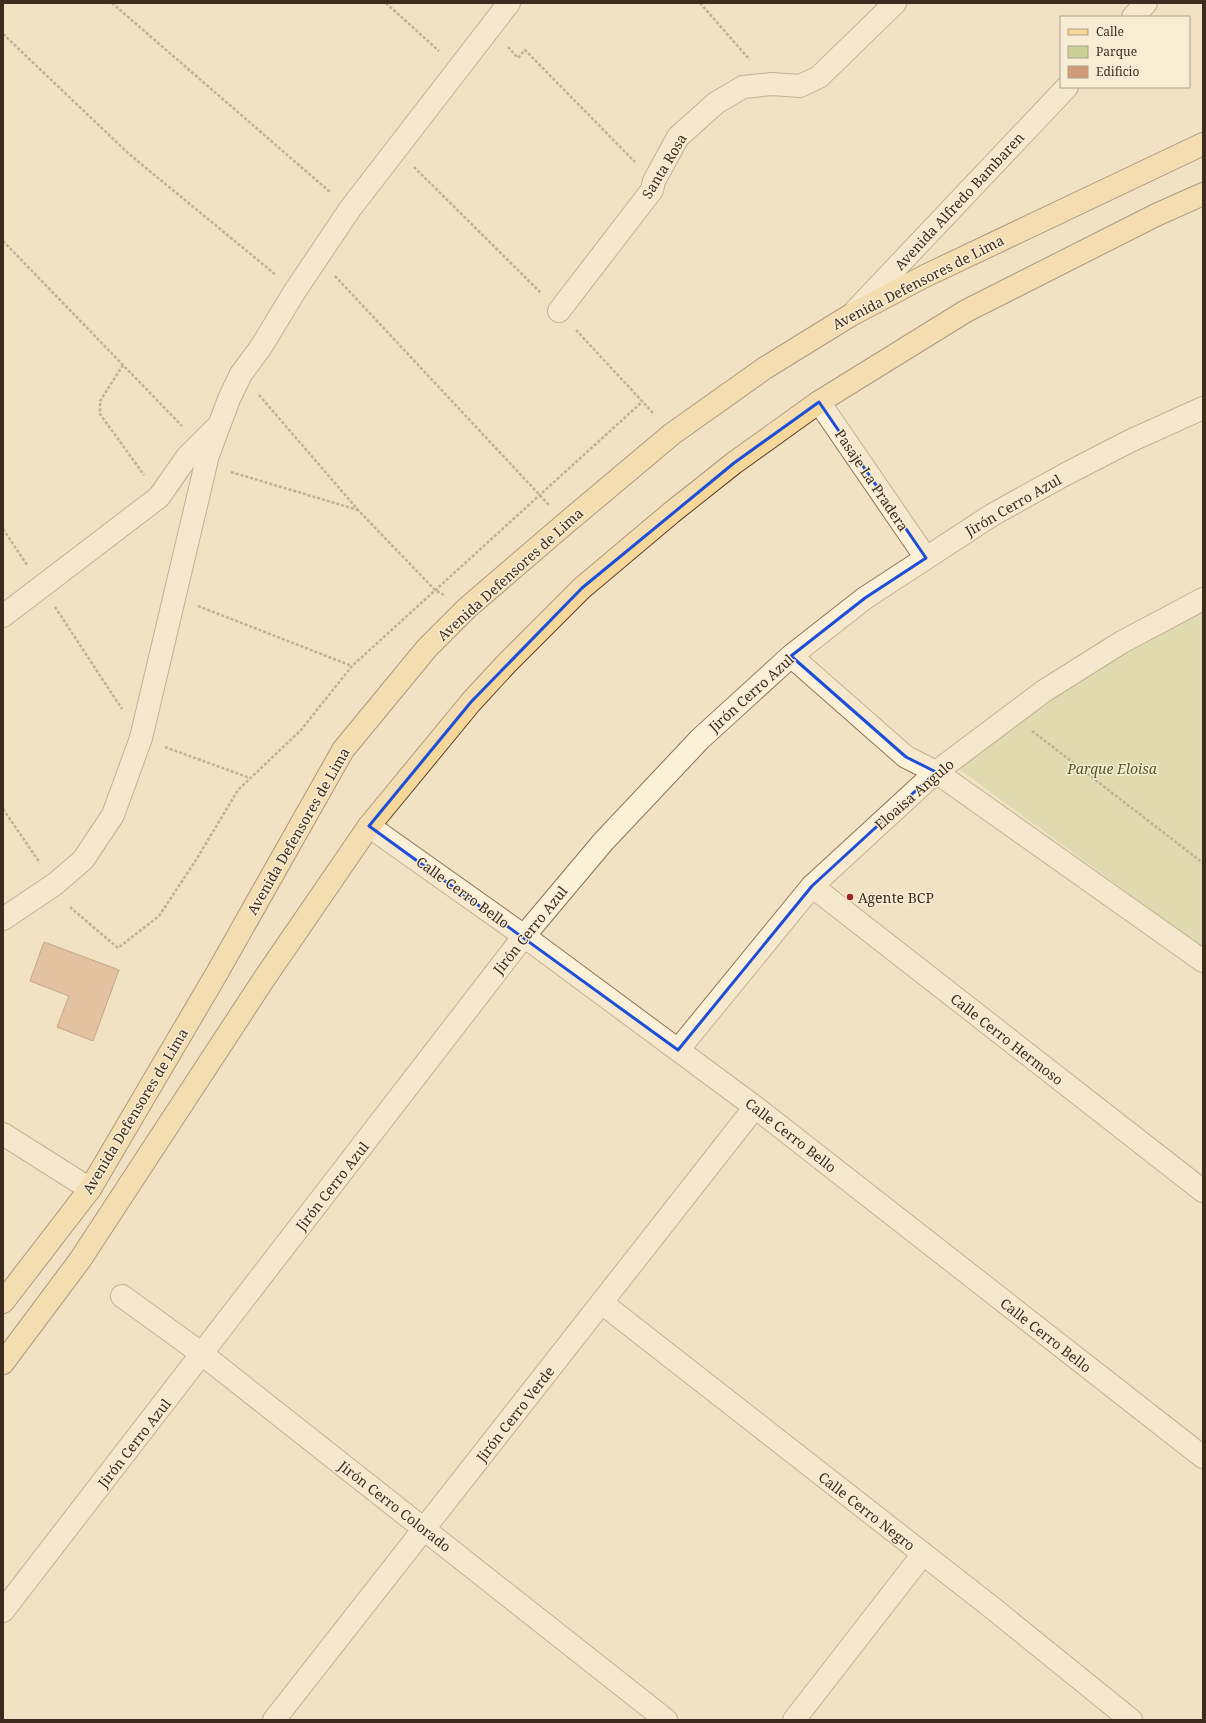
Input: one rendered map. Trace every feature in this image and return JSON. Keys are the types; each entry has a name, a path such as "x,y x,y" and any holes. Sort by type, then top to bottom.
{"main road":[{"name":"Avenida Defensores de Lima","path":"3,1302 90,1189 217,973 343,750 427,648 467,608 672,434 765,368 851,315 925,276 1203,144"},
{"path":"3,1363 80,1260 264,979 369,826 471,702 506,664 582,588 671,512 734,463 819,402 966,311 1156,215 1203,194"}],"street":[{"path":"3,919 55,884 83,860 113,815 141,738 208,455 241,374 261,346 295,291 350,209 491,29 509,3"},
{"name":"Santa Rosa","path":"558,311 652,190 654,180 678,137 716,103 743,87 772,84 800,86 819,77 895,3"},
{"path":"1134,16 1146,3"},
{"name":"Avenida Alfredo Bambaren","path":"851,315 1066,88"},
{"name":"Pasaje La Pradera","path":"819,402 926,558"},
{"name":"Jirón Cerro Azul","path":"3,1611 524,936 603,842 662,778 733,707 791,656 865,598 992,515 1064,475 1130,441 1203,408"},
{"path":"3,616 159,497 187,457 220,424"},
{"name":"Eloaisa Angulo","path":"678,1050 812,886 936,772 1044,691 1122,642 1203,599"},
{"path":"791,656 906,757 936,772 1203,961"},
{"name":"Calle Cerro Bello","path":"369,826 524,936 756,1107 1203,1458"},
{"name":"Calle Cerro Hermoso","path":"812,886 1203,1191"},
{"name":"Jirón Cerro Verde","path":"274,1720 425,1530 756,1107"},
{"path":"3,1134 90,1189"},
{"name":"Jirón Cerro Colorado","path":"122,1296 202,1354 666,1720"},
{"name":"Calle Cerro Negro","path":"602,1303 1131,1720"},
{"path":"794,1720 922,1554"}],"path":[{"path":"112,3 350,209"},
{"path":"386,3 459,68"},
{"path":"700,3 772,84"},
{"path":"491,29 518,58 525,50 654,180"},
{"path":"3,34 129,154 295,291"},
{"path":"397,150 558,311 672,434"},
{"path":"3,241 200,444"},
{"path":"318,257 566,523"},
{"path":"123,365 100,400 100,414 159,497"},
{"path":"241,374 359,511 435,590 467,608"},
{"path":"70,907 118,948 159,916 196,860 238,790 301,730 352,666 643,401"},
{"path":"227,478 230,472 359,511"},
{"path":"3,529 141,738 250,778"},
{"path":"174,597 352,666"},
{"path":"1011,715 1203,863"},
{"path":"3,809 55,884"}],"highlighted area":[{"path":"819,402 926,558 865,598 791,656 906,757 936,772 812,886 678,1050 369,826 471,702 582,588 734,463"}],"green space":[{"name":"Parque Eloisa","path":"1203,612 1203,948 959,769 1061,691 1170,628"}],"building":[{"path":"44,942 119,970 93,1041 57,1027 69,996 30,981"}],"place":[{"name":"Agente BCP","path":"850,897"}]}
